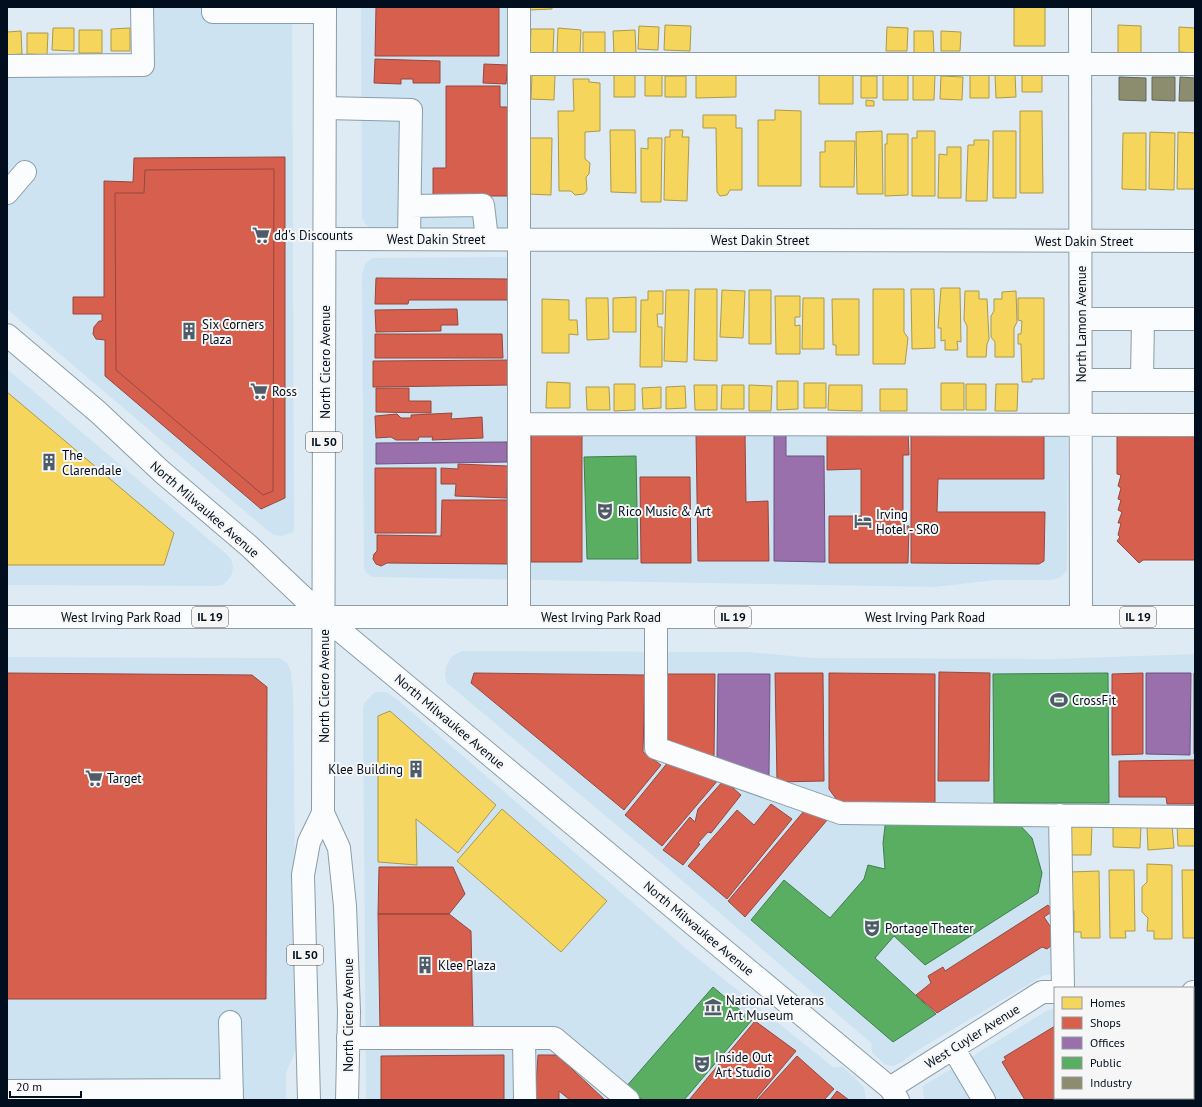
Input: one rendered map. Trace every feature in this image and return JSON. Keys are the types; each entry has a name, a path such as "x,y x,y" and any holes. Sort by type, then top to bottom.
{"main road":[{"path":"7,66 143,65 142,7"},
{"path":"213,7 213,12 325,9"},
{"path":"519,7 519,617"},
{"name":"North Lamon Avenue","path":"1080,7 1081,617"},
{"name":"North Cicero Avenue","path":"325,9 323,813 339,848 345,906 348,966 347,1100"},
{"path":"519,64 1195,64"},
{"path":"325,108 411,110 409,239"},
{"path":"7,193 26,172"},
{"path":"410,206 483,205 487,239"},
{"name":"West Dakin Street","path":"325,239 1195,241"},
{"path":"1080,319 1195,319"},
{"path":"1142,380 1143,319"},
{"name":"North Milwaukee Avenue","path":"7,335 98,412 162,472 249,546 324,617 894,1094"},
{"path":"1081,380 1195,380"},
{"path":"519,424 1195,425"},
{"name":"West Irving Park Road","path":"7,617 1195,617"},
{"path":"656,617 656,748 842,813 1195,817"},
{"name":"North Cicero Avenue","path":"309,1100 303,875 309,842 323,813"},
{"path":"1060,815 1063,987"},
{"name":"West Cuyler Avenue","path":"894,1094 953,1048 1042,992 1054,992"},
{"path":"7,1091 232,1095 230,1022"},
{"path":"348,1038 554,1038 628,1100"},
{"path":"524,1038 525,1100"},
{"path":"953,1048 984,1100"}],"shaded area":[{"path":"142,7 292,7 294,528 293,532 282,536 274,535 268,531 7,309 7,66 143,65"},
{"path":"361,7 519,7 519,230 372,229 367,226 362,218"},
{"path":"519,257 519,424 1068,419 1067,571 1059,578 1051,580 995,580 935,587 372,577 366,573 364,567 362,275 365,264 372,258"},
{"name":"The Clarendale","path":"7,369 225,553 231,559 233,566 232,574 228,580 223,585 217,586 7,585"},
{"path":"462,651 749,652 812,658 1051,659 1195,654 1195,819 1064,820 1065,974 1044,975 918,1050 903,1061 894,1066 886,1065 872,1053 871,1043 670,870 447,683 445,675 446,667 451,657"},
{"path":"7,657 280,658 287,663 291,671 293,690 297,1047 286,1073 286,1100 7,1100"},
{"path":"375,692 387,692 399,701 690,952 833,1067 843,1067 864,1087 866,1100 366,1100 363,711 364,703"},
{"path":"1054,1009 1054,1099 1131,1100 924,1100 923,1086 1048,1010"}],"building: Homes":[{"path":"530,7 552,7 552,9 530,10"},
{"path":"1014,7 1045,7 1045,46 1014,46"},
{"path":"665,25 691,26 690,51 664,50"},
{"path":"1118,25 1141,26 1141,55 1118,54"},
{"path":"639,26 659,27 658,50 638,49"},
{"path":"887,27 908,28 907,51 886,51"},
{"path":"1179,27 1195,28 1195,53 1179,52"},
{"path":"53,28 74,28 74,51 52,50"},
{"path":"130,28 130,51 111,51 111,29"},
{"path":"558,28 581,30 580,53 557,53"},
{"path":"531,29 554,29 553,53 530,53"},
{"path":"79,30 102,30 102,53 79,53"},
{"path":"635,30 636,53 614,54 613,31"},
{"path":"21,31 22,54 7,55 7,32"},
{"path":"914,31 933,31 934,53 914,53"},
{"path":"941,31 961,32 960,51 941,51"},
{"path":"583,32 605,32 605,53 583,54"},
{"path":"27,33 48,33 47,55 27,54"},
{"path":"819,73 853,73 853,104 819,104"},
{"path":"908,73 908,100 883,100 883,74"},
{"path":"1022,73 1042,73 1042,92 1022,92"},
{"path":"645,74 662,75 662,96 645,96"},
{"path":"970,74 989,74 989,98 970,98"},
{"path":"1015,74 1016,97 996,98 995,75"},
{"path":"532,75 555,75 554,100 531,99"},
{"path":"614,75 635,75 635,97 614,97"},
{"path":"696,75 736,75 736,97 696,98"},
{"path":"913,75 935,75 934,100 913,100"},
{"path":"665,76 686,76 686,97 665,97"},
{"path":"861,76 877,76 877,98 861,98"},
{"path":"941,76 963,77 962,100 940,99"},
{"path":"573,79 589,79 589,82 600,83 600,131 585,132 585,159 590,163 589,174 586,177 587,190 584,194 575,195 571,191 559,191 558,111 574,111"},
{"path":"866,100 874,101 874,106 866,106"},
{"path":"775,110 801,111 801,186 758,186 758,120 775,120"},
{"path":"1020,111 1042,111 1043,193 1020,193"},
{"path":"703,115 736,115 736,128 742,128 742,190 730,190 727,195 720,196 717,192 716,128 703,128"},
{"path":"610,130 635,130 636,193 611,192"},
{"path":"670,130 683,130 682,137 689,137 687,201 664,200 665,137 670,137"},
{"path":"882,131 883,194 857,194 856,132"},
{"path":"917,131 935,131 935,196 912,196 912,138 917,138"},
{"path":"993,131 1016,131 1016,198 993,198"},
{"path":"1150,132 1175,133 1174,190 1149,189"},
{"path":"1178,132 1195,133 1195,189 1177,189"},
{"path":"1123,133 1146,133 1146,190 1122,189"},
{"path":"887,134 908,134 908,195 885,196 885,144 887,144"},
{"path":"529,138 552,138 551,195 528,194"},
{"path":"648,138 662,138 661,202 641,202 641,148 648,149"},
{"path":"974,140 989,140 987,201 966,201 968,145 974,145"},
{"path":"825,141 855,141 854,187 820,187 820,152 825,152"},
{"path":"947,147 961,147 961,198 938,198 939,154 947,155"},
{"path":"941,288 960,288 961,342 957,341 958,350 945,350 945,340 941,341 941,328 938,328"},
{"path":"695,289 717,289 717,361 694,360"},
{"path":"873,289 904,289 904,332 908,338 905,364 873,364"},
{"path":"911,289 934,289 935,348 912,349"},
{"path":"666,290 689,290 687,362 664,361"},
{"path":"722,290 745,291 743,338 720,337"},
{"path":"749,290 771,290 771,344 749,344"},
{"path":"648,291 663,291 663,314 657,314 658,327 662,327 662,367 640,367 641,300 648,300"},
{"path":"965,291 979,291 979,299 987,299 989,339 986,357 967,357 967,326 964,320"},
{"path":"1016,291 1017,322 1014,328 1014,357 995,357 995,342 991,337 991,316 994,311 994,299 1002,299 1002,292"},
{"path":"775,296 800,296 800,317 795,317 795,326 800,325 800,354 776,354"},
{"path":"636,297 636,332 613,332 613,298"},
{"path":"586,298 608,298 609,339 587,340"},
{"path":"803,298 824,298 824,349 802,349"},
{"path":"1018,298 1044,298 1044,379 1032,379 1032,382 1022,382 1021,344 1018,344 1018,334 1021,334 1022,321 1018,320"},
{"path":"542,299 569,300 569,320 577,320 578,335 569,334 569,353 542,353"},
{"path":"832,299 859,299 859,355 836,355 836,345 833,345"},
{"path":"777,381 798,381 798,409 777,410"},
{"path":"547,382 570,383 570,408 546,408"},
{"path":"804,383 826,383 826,408 804,408"},
{"path":"941,383 964,383 964,410 941,410"},
{"path":"614,384 635,384 635,410 614,411"},
{"path":"966,384 986,384 986,410 966,410"},
{"path":"996,384 1018,384 1017,411 995,411"},
{"path":"694,385 717,385 717,410 695,410"},
{"path":"722,385 744,385 744,409 721,409"},
{"path":"749,385 772,386 771,411 749,411"},
{"path":"829,385 862,385 862,411 828,410"},
{"path":"685,386 686,408 666,409 666,387"},
{"path":"586,387 609,387 610,410 587,410"},
{"path":"661,387 661,408 643,409 642,388"},
{"path":"880,389 907,389 907,411 880,411"},
{"name":"The Clarendale","path":"7,392 174,533 164,565 7,565"},
{"name":"Klee Building","path":"390,711 496,805 458,853 416,819 417,865 378,862 378,716"},
{"path":"502,809 607,901 561,952 457,861"},
{"path":"1071,824 1092,824 1091,855 1071,855"},
{"path":"1172,825 1174,848 1148,850 1147,827"},
{"path":"1177,825 1195,825 1195,846 1178,846"},
{"path":"1113,826 1141,826 1140,848 1113,847"},
{"path":"1147,864 1172,865 1172,939 1154,939 1154,931 1147,931 1148,918 1142,912 1142,887 1147,882"},
{"path":"1109,870 1134,870 1135,931 1125,931 1126,938 1110,938"},
{"path":"1182,870 1195,870 1195,938 1183,938"},
{"path":"1099,871 1100,938 1081,938 1081,932 1074,932 1074,911 1070,907 1070,872"},
{"path":"1136,1099 1168,1099 1168,1100"}],"building: Shops":[{"path":"376,7 499,7 499,56 375,56"},
{"path":"375,59 440,61 440,83 413,83 413,79 401,79 401,84 374,83"},
{"path":"484,64 508,65 506,84 483,83"},
{"path":"446,86 500,86 500,107 510,107 510,196 477,196 433,201 433,168 446,168"},
{"name":"Six Corners Plaza","path":"285,157 285,498 261,509 105,376 105,340 96,339 93,334 94,327 99,321 102,321 102,314 73,314 73,297 104,297 104,181 133,182 134,158"},
{"name":"Six Corners Plaza","path":"274,169 273,491 263,495 116,370 115,193 144,193 145,170"},
{"path":"376,278 510,279 509,300 409,300 408,304 375,304"},
{"path":"457,309 458,325 441,325 441,331 376,332 375,310"},
{"path":"375,334 502,334 503,358 375,358"},
{"path":"511,360 511,385 373,387 373,361"},
{"path":"376,388 409,388 409,401 431,401 431,413 376,412"},
{"path":"452,413 451,419 482,417 483,438 432,440 433,437 419,437 418,440 396,440 391,437 376,438 375,416 397,414 401,418 411,418 411,415"},
{"path":"1117,430 1195,430 1195,560 1143,560 1139,563 1117,541 1120,537 1118,535 1121,523 1118,523 1122,512 1118,510 1121,500 1118,499 1121,488 1118,486 1121,475 1117,474"},
{"path":"531,431 582,431 582,562 531,562"},
{"path":"827,431 908,431 909,455 903,455 903,526 909,526 908,563 829,563 829,516 861,516 861,469 827,470"},
{"path":"911,431 1044,431 1044,479 938,479 937,512 1045,512 1044,561 1039,564 911,563"},
{"path":"745,433 746,502 768,501 769,561 698,561 696,434"},
{"path":"458,464 508,466 507,498 455,496 456,484 441,484 441,468 458,469"},
{"path":"375,468 436,468 436,533 375,533"},
{"path":"640,477 690,477 691,563 641,563"},
{"path":"442,500 511,500 510,564 387,563 381,566 376,564 373,559 374,554 377,551 377,535 441,536"},
{"path":"939,672 990,673 989,781 938,781"},
{"path":"7,673 252,675 267,687 266,999 7,999"},
{"path":"474,673 645,675 643,752 661,765 624,810 471,683"},
{"path":"775,673 823,673 824,781 777,782"},
{"path":"829,673 935,674 935,803 839,803 829,789"},
{"path":"1143,673 1143,754 1112,755 1112,674"},
{"path":"1195,673 1195,754 1194,754"},
{"path":"665,674 715,674 714,758 664,739"},
{"path":"1195,760 1195,804 1167,804 1166,797 1119,797 1119,761"},
{"path":"669,761 719,779 662,846 625,815"},
{"path":"724,780 741,795 711,833 708,832 698,843 700,844 683,865 663,850 690,817 695,822 698,809"},
{"path":"771,804 792,819 727,899 688,866 737,810 754,825"},
{"path":"804,811 828,819 745,917 728,901"},
{"path":"379,867 453,867 465,894 449,914 378,914"},
{"path":"1048,905 1053,911 1044,917 1052,929 1052,945 1047,949 1042,947 937,1013 916,995 931,983 928,976 943,967 945,971"},
{"name":"Klee Plaza","path":"378,914 449,914 471,931 473,1029 380,1029"},
{"path":"755,1021 796,1051 755,1100 689,1100"},
{"path":"1054,1027 1054,1099 1124,1100 1025,1100 1002,1062 1006,1060 1004,1057"},
{"path":"504,1055 504,1100 381,1100 381,1056"},
{"path":"538,1055 557,1055 605,1100 570,1100 559,1091 559,1100 535,1100"},
{"path":"797,1056 834,1089 824,1100 757,1100"},
{"path":"837,1091 849,1100 830,1100"}],"building: Offices":[{"path":"774,432 786,432 786,456 824,456 825,562 774,561"},
{"path":"507,442 507,462 376,464 376,443"},
{"path":"1146,673 1191,673 1190,755 1146,754"},
{"path":"718,674 770,674 769,776 717,758"}],"building: Public":[{"path":"636,456 638,559 587,559 584,457"},
{"path":"1108,673 1109,803 994,803 993,674"},
{"name":"Portage Theater","path":"886,818 1016,821 1032,838 1042,873 1038,893 925,965 894,936 875,958 936,1014 893,1042 751,920 784,880 830,918 864,879 868,865 885,869 883,843"},
{"path":"713,987 752,1020 684,1100 643,1100 625,1088"}],"building: Industry":[{"path":"1119,77 1146,78 1146,101 1119,100"},
{"path":"1152,77 1175,77 1175,101 1152,100"},
{"path":"1180,77 1195,78 1195,101 1179,101"}],"place":[{"name":"dd's Discounts","path":"261,235"},
{"name":"Six Corners Plaza","path":"189,331"},
{"name":"Ross","path":"259,391"},
{"name":"The Clarendale","path":"49,462"},
{"name":"Rico Music & Art","path":"605,511"},
{"name":"Irving Hotel - SRO","path":"863,521"},
{"name":"CrossFit","path":"1059,700"},
{"name":"Klee Building","path":"416,769"},
{"name":"Target","path":"94,778"},
{"name":"Portage Theater","path":"872,928"},
{"name":"Klee Plaza","path":"425,965"},
{"name":"National Veterans Art Museum","path":"713,1007"},
{"name":"Inside Out Art Studio","path":"702,1064"}]}
